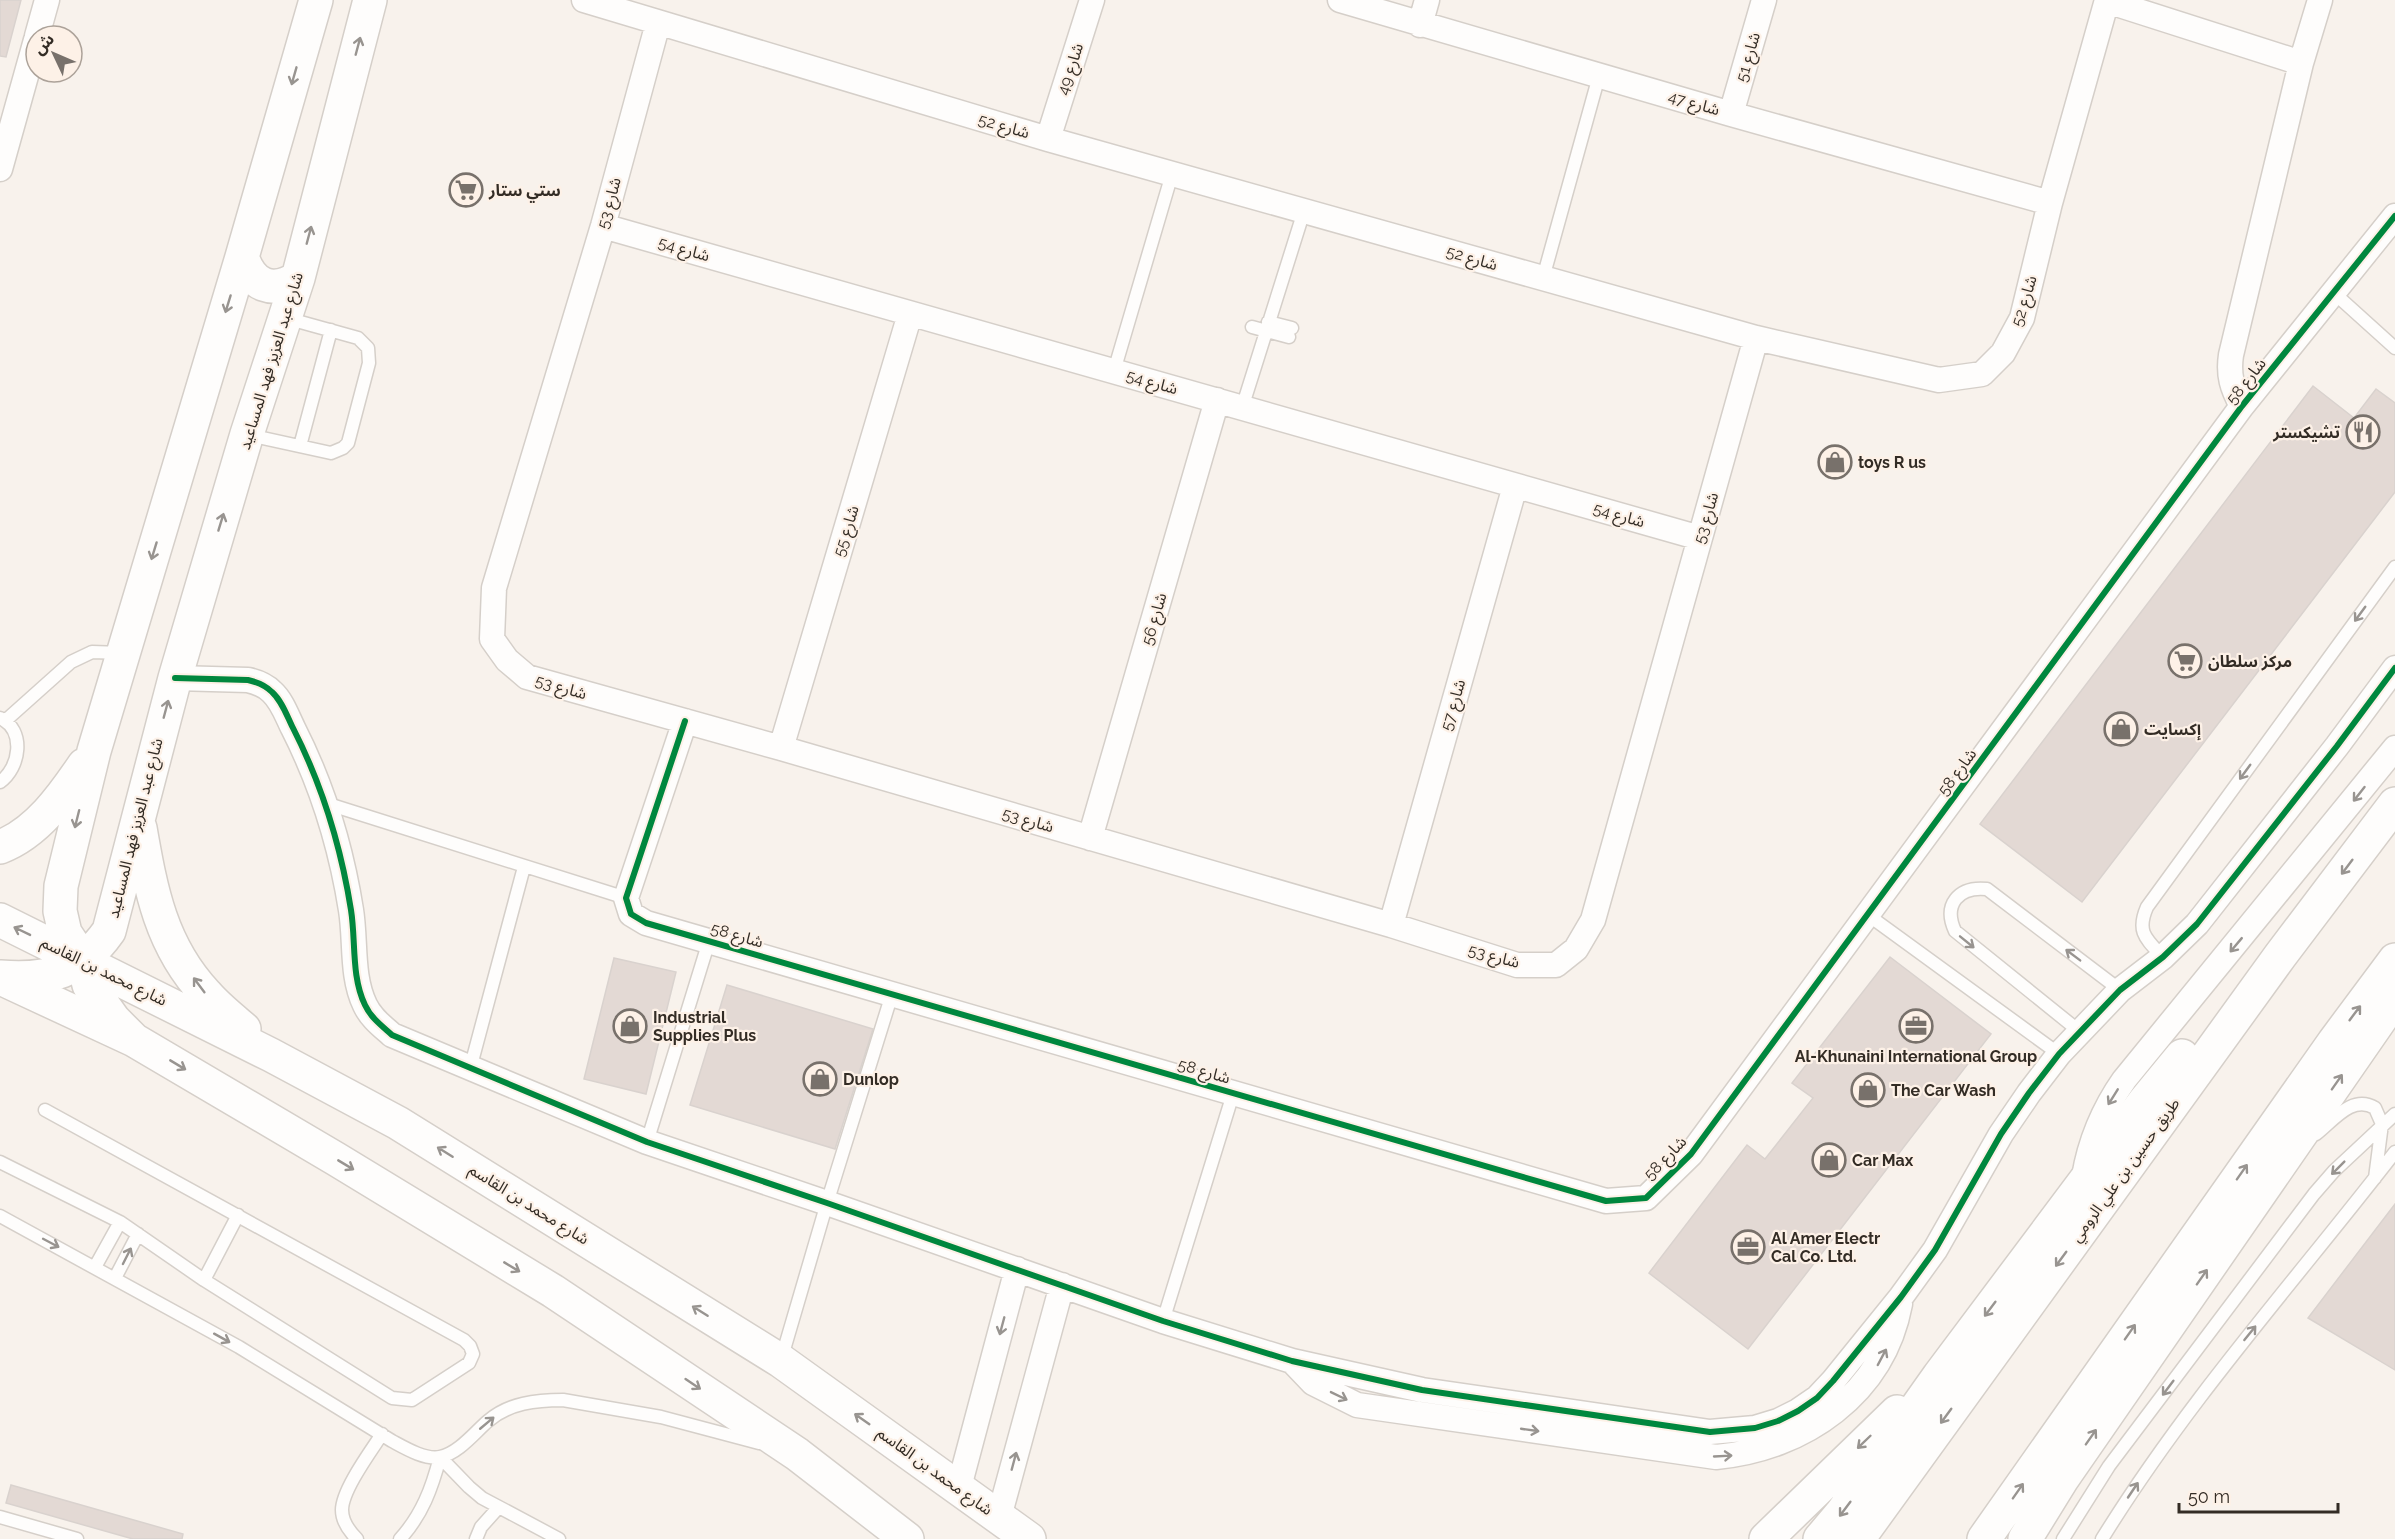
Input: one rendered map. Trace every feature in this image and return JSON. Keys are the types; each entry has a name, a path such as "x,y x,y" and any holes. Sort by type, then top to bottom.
{"main road":[{"path":"134,1040 99,1002 89,984 83,960 64,933 60,894 94,751 316,1"},
{"name":"شارع عبد العزيز فهد المساعيد","path":"0,978 38,978 57,974 83,960 97,948 109,931 137,815 175,678 247,434 298,278 372,2"},
{"path":"242,257 247,271 257,282 271,286 285,285 298,278"},
{"path":"0,847 8,844 39,821 66,792 94,751"},
{"name":"طريق حسين بن علي الرومي","path":"1857,1539 2280,956 2395,804"},
{"path":"137,815 150,886 162,925 180,960 206,994 272,1055"},
{"name":"شارع محمد بن القاسم","path":"0,920 272,1055 398,1123 781,1361 1029,1539"},
{"path":"1820,1539 1842,1513 1939,1376 2179,1060 2217,1017 2280,956"},
{"path":"1984,1539 2334,1042 2395,960"},
{"path":"0,978 134,1040 336,1159 553,1292 797,1454 907,1539"},
{"path":"2025,1539 2062,1479 2395,998"},
{"path":"1766,1539 1871,1435 1939,1376"},
{"path":"2037,1539 2062,1479"}],"street":[{"path":"41,24 47,0"},
{"name":"شارع 52","path":"584,0 1048,139 1756,338 1939,380 1982,374 2003,353 2022,318 2050,203 2106,0"},
{"name":"شارع 49","path":"1048,139 1092,0"},
{"name":"شارع 47","path":"1340,0 1731,114 2050,203"},
{"path":"1420,25 1427,0"},
{"name":"شارع 51","path":"1731,114 1764,0"},
{"path":"2106,0 2301,63"},
{"name":"شارع 58","path":"2242,406 2231,386 2229,370 2231,355 2301,63 2320,0"},
{"name":"شارع 53","path":"658,23 603,226 494,588 492,639 507,660 526,677 781,748 1391,925 1517,964 1556,965 1576,948 1593,920 1756,338"},
{"path":"0,169 24,84"},
{"name":"شارع 58","path":"626,898 631,914 646,923 710,942 1606,1201 1646,1198 1691,1154 2242,406 2395,216"},
{"name":"شارع 54","path":"603,226 1700,538"},
{"name":"شارع 55","path":"781,748 910,314"},
{"name":"شارع 56","path":"1090,838 1217,400"},
{"name":"شارع 57","path":"1391,925 1515,486"},
{"path":"175,678 248,680 267,687 280,703 305,752 325,803 341,857 351,912 358,987 365,1006 377,1022 392,1035 647,1142 1163,1321 1292,1361 1422,1390 1710,1432 1734,1431 1778,1421 1817,1398 1901,1297 1954,1220 1976,1176 2028,1092 2079,1031 2120,990 2163,957 2212,906 2395,668"},
{"path":"626,898 685,721"},
{"path":"2083,1185 2093,1137 2112,1097 2395,748"},
{"path":"959,1487 1017,1269"},
{"path":"999,1517 1062,1285"}],"lane":[{"path":"1544,278 1599,76"},
{"path":"1114,371 1172,174"},
{"path":"1242,408 1304,211"},
{"path":"2334,293 2395,348"},
{"path":"247,434 331,453 344,448 348,443 369,363 368,348 358,338 285,318"},
{"path":"1252,327 1267,326 1291,332"},
{"path":"300,446 331,330"},
{"path":"2163,957 2144,936 2142,916 2147,907 2395,567"},
{"path":"0,782 10,772 18,754 14,732 2,720 72,662 92,652 123,653"},
{"path":"325,803 626,898"},
{"path":"470,1069 524,867"},
{"path":"2079,1031 1955,932 1950,921 1950,909 1955,899 1964,891 1975,888 1987,889 2120,990"},
{"path":"1868,915 2059,1054"},
{"path":"647,1142 710,942"},
{"path":"781,1361 892,994"},
{"path":"1163,1321 1233,1094"},
{"path":"2286,1156 2354,1104 2365,1103 2375,1108 2380,1115 2381,1128 2375,1178"},
{"path":"0,1162 120,1222 204,1280 392,1398 412,1400 469,1363 473,1354 470,1346 464,1340 45,1110"},
{"path":"2063,1539 2109,1466 2314,1194 2345,1160 2395,1114"},
{"path":"2102,1539 2153,1461 2213,1380 2395,1152"},
{"path":"204,1280 238,1215"},
{"path":"0,1216 239,1347 410,1450 440,1457 469,1487 498,1508 559,1539"},
{"path":"95,1267 120,1222"},
{"path":"115,1278 138,1234"},
{"path":"400,1539 413,1524 425,1503 440,1457 456,1449 490,1419 519,1404 562,1400 661,1417 797,1454"},
{"path":"357,1539 348,1530 342,1508 356,1474 382,1434"},
{"path":"476,1539 481,1527 498,1508"},
{"path":"0,1517 76,1539"}],"building":[{"path":"0,0 21,0 6,57 0,56"},
{"path":"2313,386 2354,418 2376,389 2395,403 2395,492 2082,902 1980,824"},
{"path":"1890,957 1991,1034 1748,1349 1649,1273 1747,1145 1765,1159 1813,1098 1792,1083"},
{"name":"Industrial Supplies Plus","path":"614,958 676,972 646,1094 584,1079"},
{"path":"727,985 873,1029 835,1149 690,1105"},
{"path":"2395,1204 2395,1370 2308,1318"},
{"path":"11,1485 183,1534 182,1539 133,1539 6,1503"}],"cycle path":[{"path":"685,721 626,898 631,914 646,923 1606,1201 1646,1198 1691,1154 2242,406 2395,216"},
{"path":"175,678 248,680 261,684 276,696 281,704 313,772 336,840 351,910 356,970 361,994 370,1014 392,1035 647,1142 1163,1321 1292,1361 1422,1390 1710,1432 1755,1428 1778,1421 1817,1398 1833,1381 1901,1297 1935,1250 2001,1134 2059,1054 2120,990 2163,957 2197,924 2337,746 2395,668"}],"place":[{"name":"ستي ستار","path":"466,190"},
{"name":"تشيكستر","path":"2363,432"},
{"name":"toys R us","path":"1835,462"},
{"name":"مركز سلطان","path":"2185,661"},
{"name":"إكسايت","path":"2121,729"},
{"name":"Industrial Supplies Plus","path":"630,1026"},
{"name":"Al-Khunaini International Group","path":"1916,1026"},
{"name":"Dunlop","path":"820,1079"},
{"name":"The Car Wash","path":"1868,1090"},
{"name":"Car Max","path":"1829,1160"},
{"name":"Al Amer Electr Cal Co. Ltd.","path":"1748,1247"}]}
